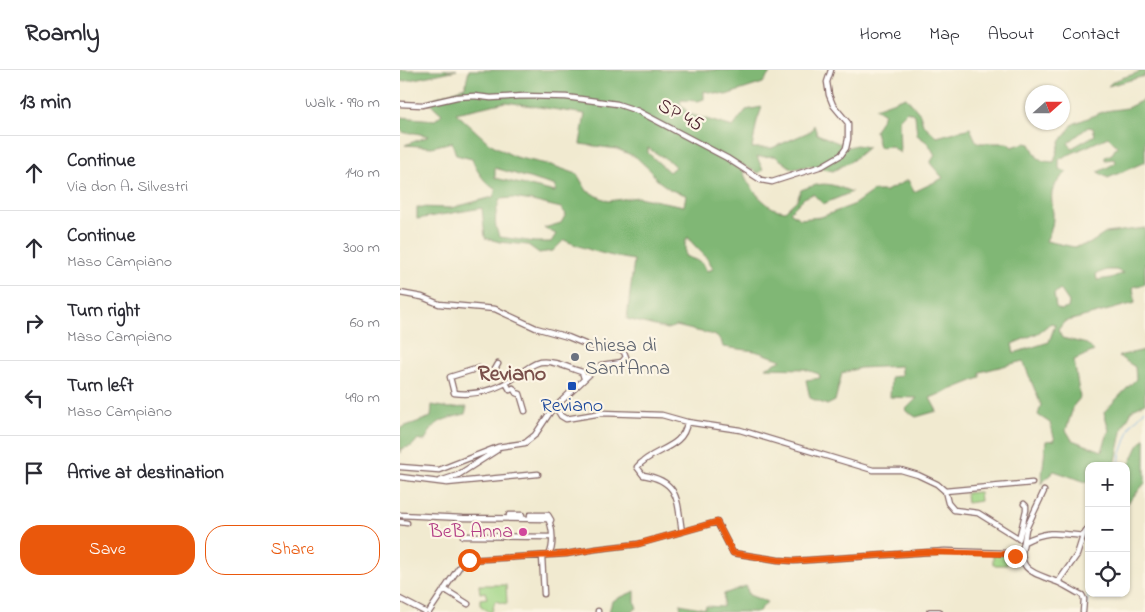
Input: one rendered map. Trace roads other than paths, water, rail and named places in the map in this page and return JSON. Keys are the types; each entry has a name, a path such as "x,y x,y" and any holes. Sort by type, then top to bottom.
{"main road":[{"path":"930,612 939,612"}],"street":[{"name":"SP 45","path":"400,104 422,105 457,97 474,96 492,98 524,96 566,97 616,104 646,115 727,158 761,180 772,182 822,166 841,155 846,148 848,124 829,95 827,82 831,70"},
{"path":"400,293 422,297 439,304 495,308 536,328 568,337 590,346 617,348 624,352 625,359 622,362 601,365 584,378 555,406 530,439 524,443 502,447 439,470 400,467"},
{"path":"498,364 494,371 484,374 479,368 450,377 454,393 471,394 490,390 506,383 533,365 542,362 551,362 582,372 584,378"},
{"path":"506,383 510,390 513,388 516,393 520,394 525,411"},
{"path":"555,406 560,416 571,420 602,413 662,415 687,422 740,430 873,470 901,470 931,481 945,491 948,503 954,510 978,513 1024,542"},
{"path":"682,532 678,502 671,486 653,477 643,475 637,467 650,455 678,442 686,430 687,422"},
{"path":"439,481 458,475 502,447"},
{"path":"400,478 447,483 538,474"},
{"path":"945,491 1032,483"},
{"path":"1044,492 1026,529 1023,559 1025,567 1030,572 1058,582 1082,596 1084,599 1083,612"},
{"path":"1018,538 1026,510 1024,504"},
{"path":"400,515 463,518 543,518 550,522"},
{"path":"509,515 548,515 551,520 551,551 549,555"},
{"path":"400,522 407,523"},
{"path":"400,599 427,612 462,563 469,560 566,554 638,544 717,522 733,553 778,560 794,561 945,551 1006,554 1023,559"},
{"path":"1058,582 1077,555 1085,533"},
{"path":"1024,542 1040,534 1083,536"},
{"path":"463,536 551,536"},
{"path":"542,556 544,594"},
{"path":"444,589 468,604"}],"waterway":[{"path":"1119,462 1131,425 1145,410"},
{"path":"1086,612 1088,597"}],"place":[{"name":"chiesa di Sant'Anna","path":"575,357"},
{"name":"Reviano","path":"572,386"},
{"name":"BeB Anna","path":"523,532"}],"district":[{"name":"Reviano","path":"512,375"}]}
